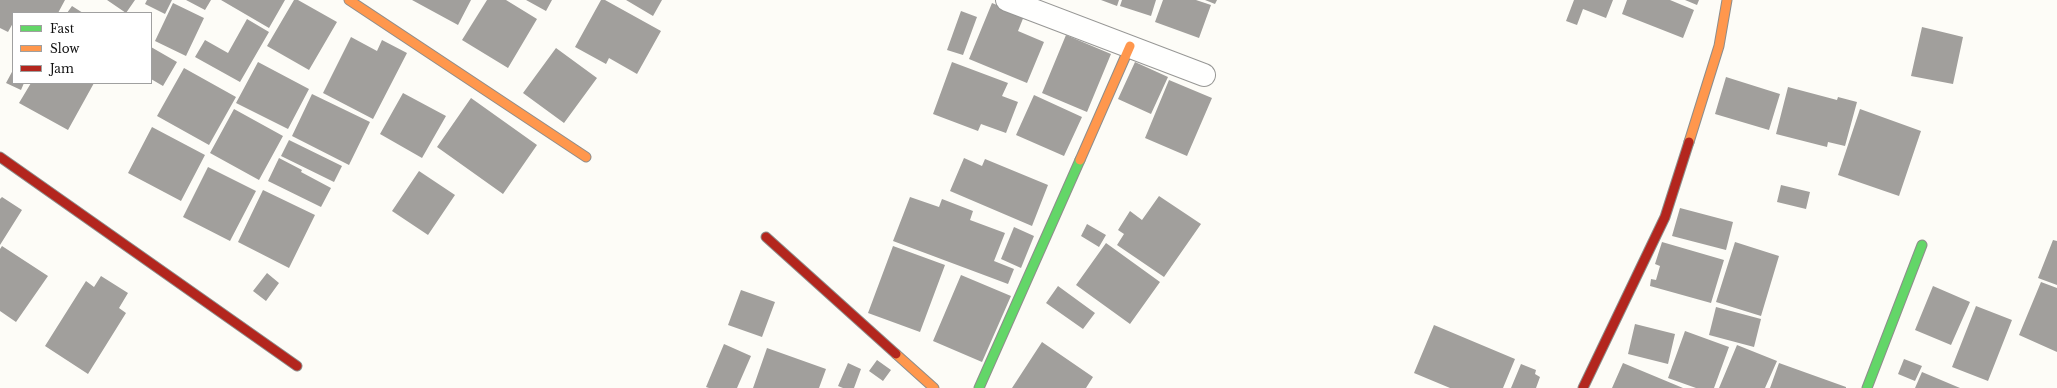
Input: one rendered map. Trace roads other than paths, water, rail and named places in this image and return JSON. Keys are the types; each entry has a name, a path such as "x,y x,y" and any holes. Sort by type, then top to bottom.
{"street":[{"path":"349,0 586,157"},
{"path":"1007,0 1204,75"},
{"path":"1583,388 1665,217 1719,46 1728,0"},
{"path":"979,388 1130,46"},
{"path":"0,157 297,366"},
{"path":"766,237 934,388"},
{"path":"1867,388 1922,245"}]}
